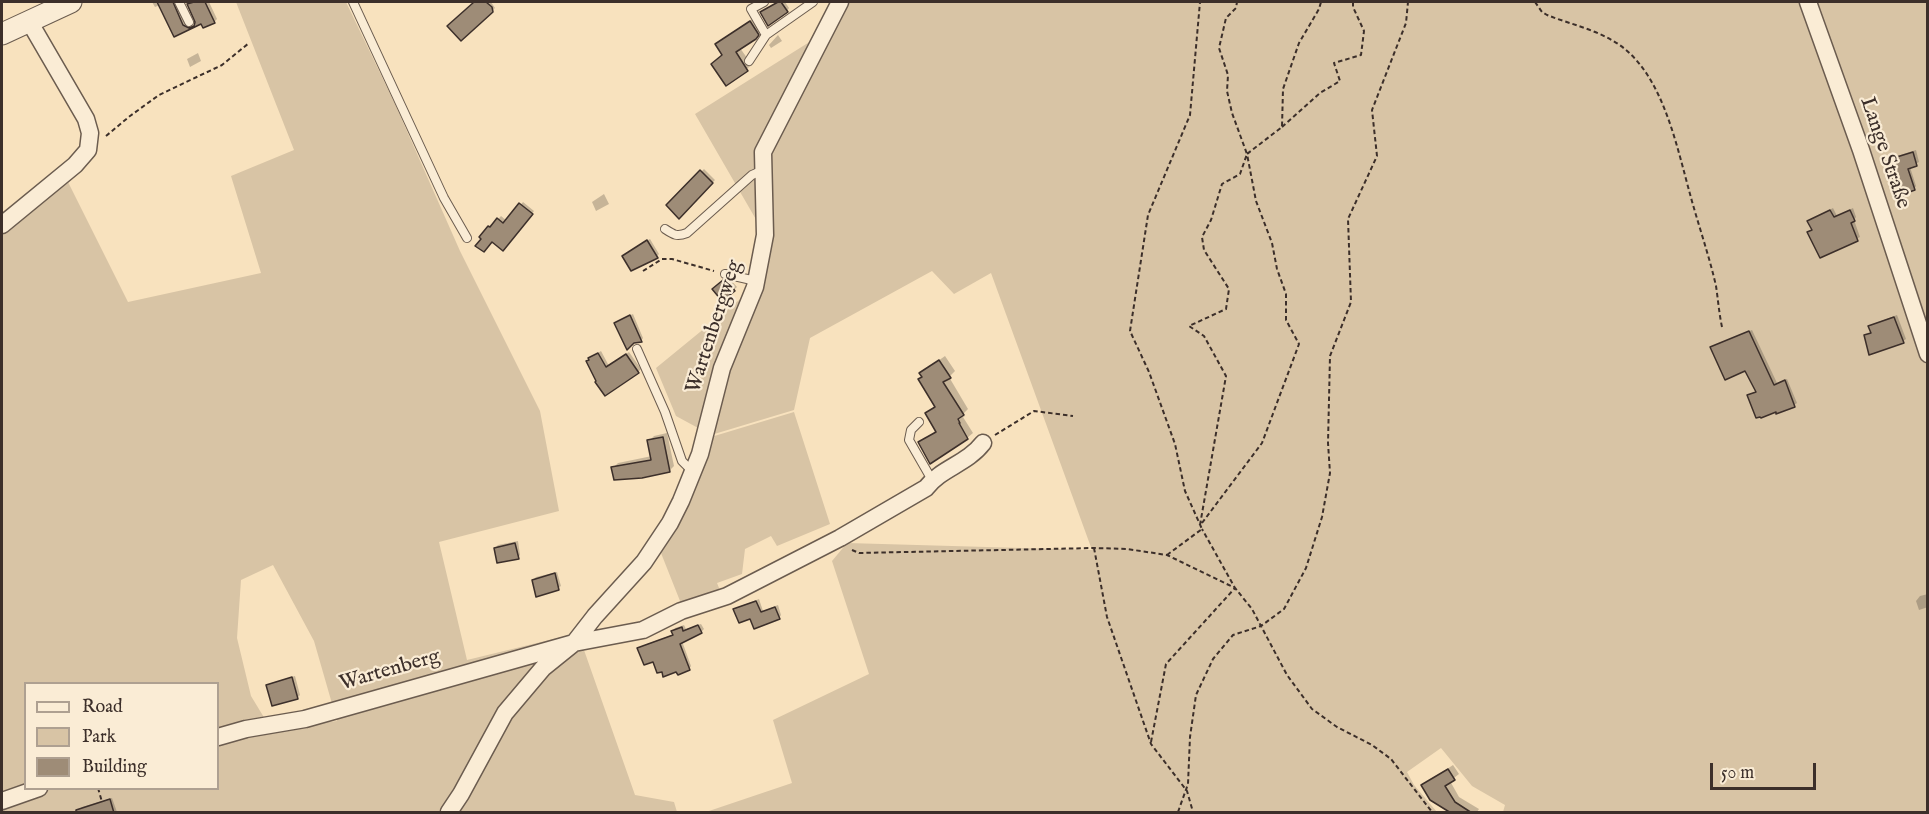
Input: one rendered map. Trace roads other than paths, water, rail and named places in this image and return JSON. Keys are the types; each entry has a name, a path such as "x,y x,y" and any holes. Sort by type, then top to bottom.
{"street":[{"path":"2,34 71,2"},
{"name":"Wartenbergweg","path":"449,813 505,713 543,668 574,643 644,562 670,523 693,473 722,368 756,281 765,235 763,152 840,2"},
{"name":"Lange Straße","path":"1808,2 1861,150 1928,354"},
{"path":"2,225 75,165 88,150 90,133 86,119 30,21"},
{"name":"Wartenbergweg","path":"574,643 643,630 681,611 728,596 840,538 926,488 932,480 975,454 983,443"},
{"name":"Wartenberg","path":"219,737 246,729 305,719 574,643"},
{"path":"2,801 36,790"}],"lane":[{"path":"179,2 189,22"},
{"path":"352,2 444,198 467,238"},
{"path":"764,2 751,9 765,35"},
{"path":"748,62 765,35 813,2"},
{"path":"665,229 675,236 687,233 752,175 763,170"},
{"path":"725,274 756,281"},
{"path":"637,349 665,412 682,460 693,473"},
{"path":"919,422 911,430 909,440 932,480"}]}
